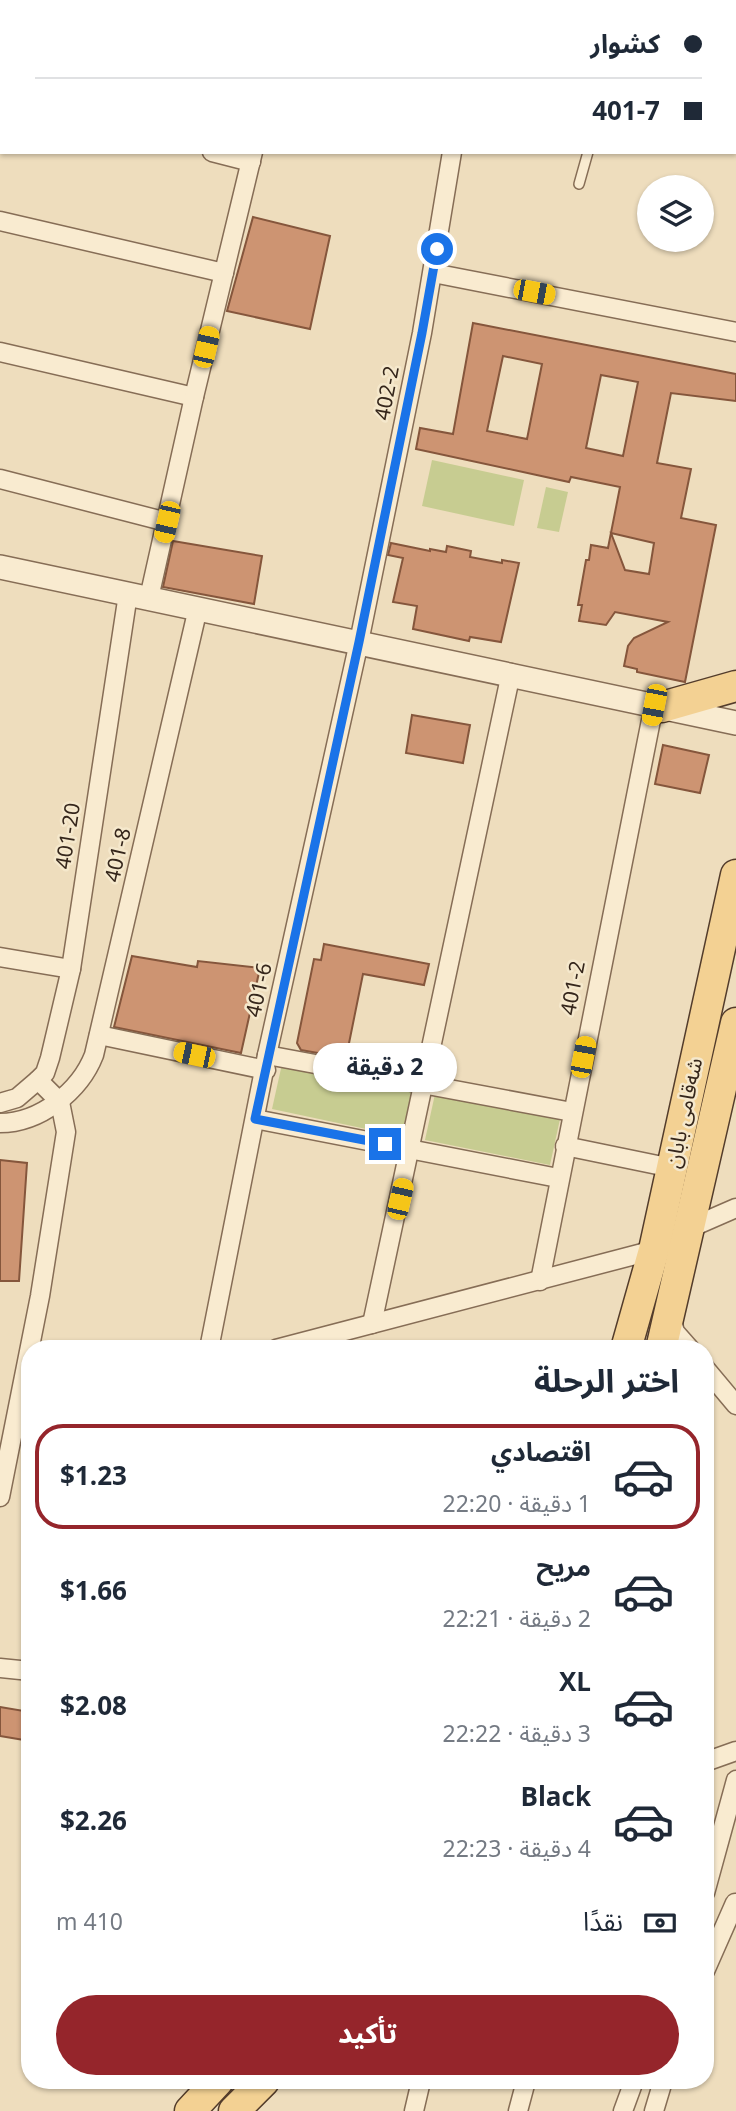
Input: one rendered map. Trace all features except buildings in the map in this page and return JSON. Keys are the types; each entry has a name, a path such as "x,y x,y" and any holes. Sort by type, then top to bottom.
{"main road":[{"path":"658,706 736,686"},
{"name":"شەقامی بابان","path":"629,1340 654,1250 736,875"},
{"name":"شەقامی بابان","path":"663,1340 733,1055 736,1023"},
{"path":"190,2111 211,2089"},
{"path":"234,2111 256,2089"}],"street":[{"path":"228,154 252,157"},
{"name":"402-2","path":"359,642 433,273 453,154"},
{"name":"401-20","path":"38,1080 45,1073 50,1058 71,969 139,596 167,522 252,157"},
{"path":"0,221 224,273"},
{"path":"433,273 736,332"},
{"path":"0,352 194,397"},
{"path":"0,479 167,522"},
{"path":"0,567 511,673 736,723"},
{"name":"401-8","path":"60,1102 90,1067 99,1035 198,608"},
{"name":"401-6","path":"211,1340 255,1119 359,642"},
{"path":"372,1324 511,673"},
{"name":"401-2","path":"540,1281 558,1178 658,706"},
{"path":"0,957 71,969"},
{"path":"99,1035 267,1063 424,1084 572,1112"},
{"path":"0,1103 17,1098 38,1080 60,1102 66,1132 34,1340"},
{"path":"0,1123 29,1116 60,1102"},
{"path":"255,1119 558,1178"},
{"path":"565,1146 672,1168"},
{"path":"690,1228 736,1208"},
{"path":"311,1340 654,1250"},
{"path":"670,1313 675,1332 682,1340"},
{"path":"714,1378 736,1405"},
{"path":"0,1497 21,1426"},
{"path":"0,1668 21,1670"},
{"path":"714,1759 736,1751"},
{"path":"714,1844 730,1816 736,1780"},
{"path":"714,1896 736,1903 714,1951"},
{"path":"414,2111 419,2089"},
{"path":"518,2111 524,2089"},
{"path":"623,2111 631,2089"},
{"path":"654,2111 661,2089"}],"lane":[{"path":"579,184 588,154"}],"green space":[{"path":"432,460 524,480 514,526 422,506"},
{"path":"546,487 568,492 559,532 537,528"},
{"path":"282,1064 414,1092 404,1137 272,1109"},
{"path":"435,1094 560,1119 550,1165 425,1140"}],"route":[{"path":"385,1144 255,1119 359,642 437,249"}]}
